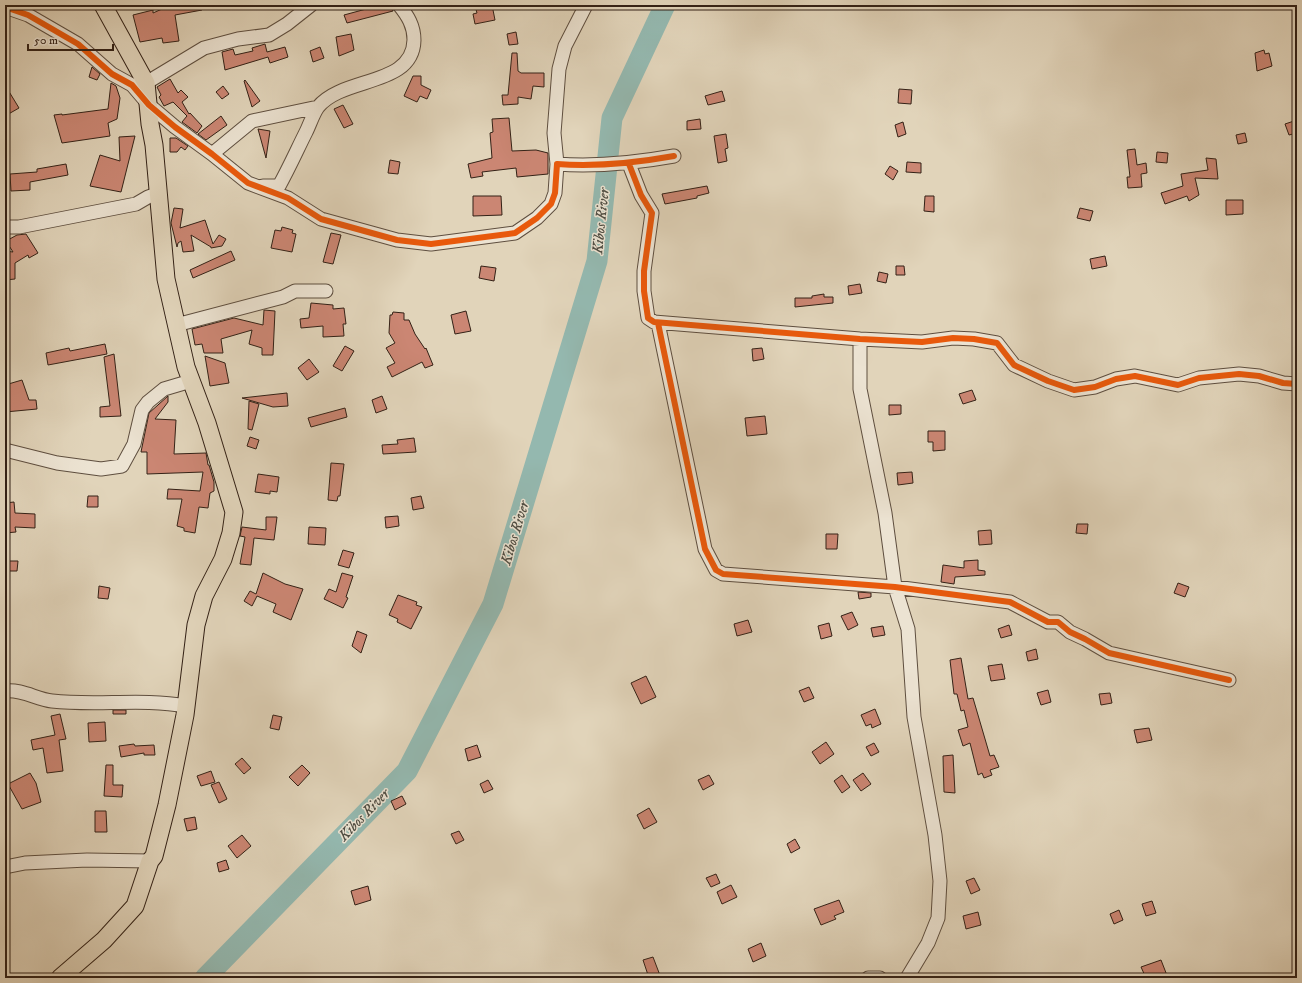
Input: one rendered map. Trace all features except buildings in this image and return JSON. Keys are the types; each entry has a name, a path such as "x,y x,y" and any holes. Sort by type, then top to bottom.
{"main road":[{"path":"60,978 104,940 135,906 150,861 154,856 167,805 186,706 196,625 204,596 222,559 231,533 234,512 207,423 186,367 166,279 159,193 146,83 103,5"}],"street":[{"path":"146,83 204,48 238,39 269,35 287,24 311,5"},
{"path":"256,188 279,186 318,108 335,93 356,85 380,80 395,72 409,58 414,45 412,23 399,5"},
{"path":"5,7 28,15 78,44 112,74 132,85 148,105 256,188 288,198 321,219 397,240 431,244 516,232 537,218 551,204 556,193 557,164 554,133 559,69 565,46 586,5"},
{"path":"212,154 252,121 318,108"},
{"path":"557,164 624,164 674,156"},
{"path":"624,164 652,213 644,264 644,291 648,318 658,323 860,339 922,342 953,338 986,341 997,343 1014,365 1048,381 1074,390 1095,387 1116,379 1135,376 1178,385 1199,378 1239,374 1259,376 1283,383 1297,384"},
{"path":"5,227 19,228 136,204 159,193"},
{"path":"176,325 283,297 296,290 326,291"},
{"path":"658,323 705,549 716,570 723,574 895,587 1010,602 1048,622 1058,622 1070,632 1109,653 1229,680"},
{"path":"860,339 860,388 885,513 895,587 908,629 914,717 935,835 940,881 938,918 928,943 907,978"},
{"path":"5,450 58,463 101,469 122,466 134,444 142,410 148,402 164,389 191,381"},
{"path":"5,691 19,691 52,700 129,703 164,702 186,706"},
{"path":"5,867 26,863 87,860 150,861"},
{"path":"868,978 880,978"}],"waterway":[{"name":"Kibos River","path":"205,978 407,771 493,604 597,261 612,118 665,5"}],"cycle path":[{"path":"5,7 28,15 78,44 112,74 132,85 149,105 175,127 248,183 288,198 321,219 397,240 431,244 515,233 537,218 551,204 555,193 557,164 616,164 674,156"},
{"path":"629,164 641,195 652,213 644,271 644,291 648,318 654,322 860,339 922,342 953,338 974,339 997,343 1014,365 1048,381 1074,390 1095,387 1116,379 1135,376 1178,385 1199,378 1239,374 1259,376 1283,383 1297,384"},
{"path":"658,323 705,549 716,570 723,574 895,587 1010,602 1048,622 1058,622 1070,632 1109,653 1229,680"}]}
